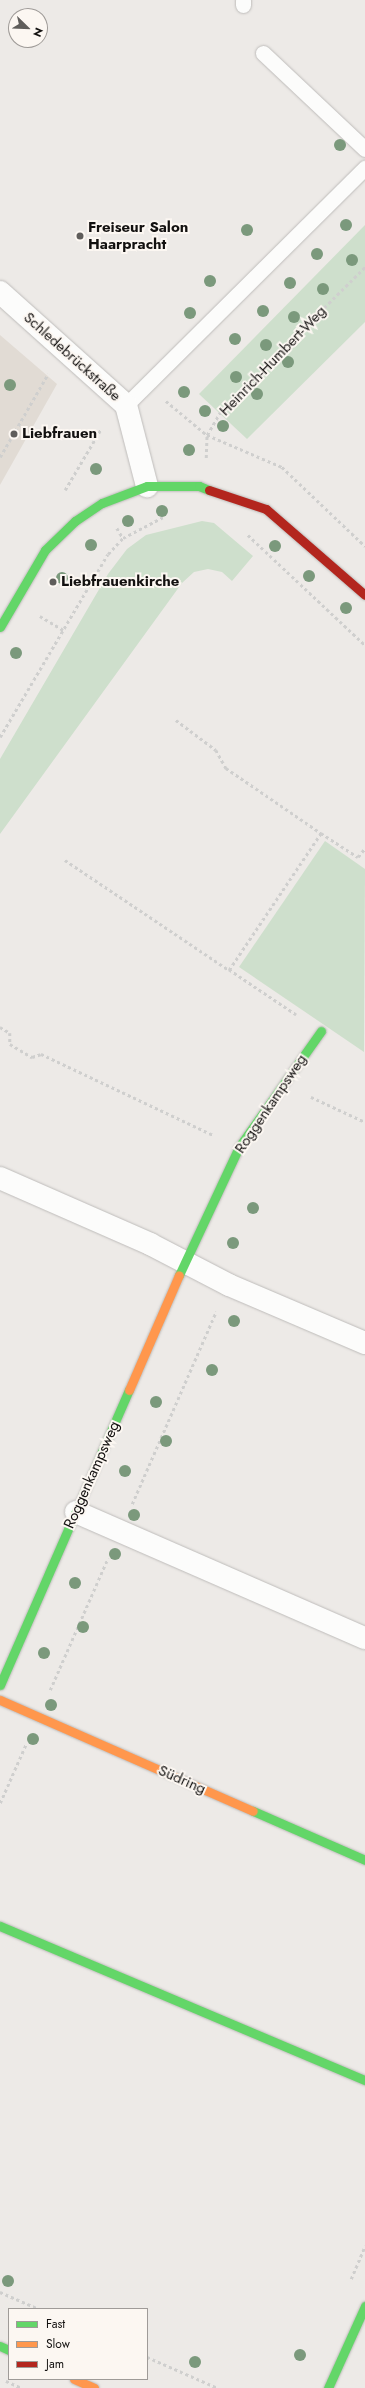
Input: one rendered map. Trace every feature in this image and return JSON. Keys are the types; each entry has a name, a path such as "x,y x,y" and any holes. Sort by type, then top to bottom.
{"street":[{"name":"Schledebrückstraße","path":"0,292 126,405 147,486"},
{"path":"0,627 45,550 102,503 147,486 199,486 266,509 300,535 365,595"},
{"name":"Roggenkampsweg","path":"0,1685 184,1264 240,1147 321,1032"},
{"path":"0,1178 150,1244 184,1264 365,1343"},
{"path":"76,1512 365,1638"},
{"name":"Südring","path":"0,1700 365,1860"},
{"path":"0,1926 365,2080"},
{"path":"328,2388 365,2306"},
{"path":"76,2380 94,2388"}],"lane":[{"path":"263,53 365,149"},
{"path":"126,405 365,168"}],"path":[{"name":"Heinrich-Humbert-Weg","path":"204,466 207,435 222,410 365,268"},
{"path":"0,458 1,453 49,372"},
{"path":"147,385 207,435 282,467 365,546"},
{"path":"75,475 103,426"},
{"path":"0,737 108,554 123,538 148,522 167,516"},
{"path":"246,533 365,645"},
{"path":"37,614 63,630"},
{"path":"176,720 216,750 226,768 321,833 358,857 365,848"},
{"path":"229,970 321,833"},
{"path":"65,860 321,1032"},
{"path":"0,1027 10,1033 10,1044 32,1057 41,1054 240,1147"},
{"path":"284,1084 365,1122"},
{"path":"0,2292 37,2308"},
{"path":"148,2357 218,2388"},
{"path":"0,2378 22,2388"}],"shaded area":[{"name":"Liebfrauen","path":"0,335 57,384 0,485"}],"green space":[{"path":"365,225 365,322 247,439 199,394"},
{"path":"202,521 214,523 253,556 232,581 222,572 208,569 194,572 182,583 0,834 0,759 108,574 127,549 146,535"},
{"path":"325,841 365,869 364,1052 239,967"}],"traffic: fast":[{"path":"0,627 45,550 75,521 102,503 147,486 199,486 209,490"},
{"path":"179,1275 239,1147 321,1031"},
{"path":"0,1685 129,1390"},
{"path":"253,1811 365,1860"},
{"path":"0,1926 365,2080"},
{"path":"328,2388 365,2306"},
{"path":"0,2346 8,2350"}],"traffic: slow":[{"path":"129,1390 179,1275"},
{"path":"0,1700 253,1811"},
{"path":"76,2380 94,2388"}],"traffic: jam":[{"path":"209,490 266,509 365,595"}],"place":[{"name":"Freiseur Salon Haarpracht","path":"80,236"},
{"name":"Liebfrauen","path":"14,434"},
{"name":"Liebfrauenkirche","path":"53,582"}]}
